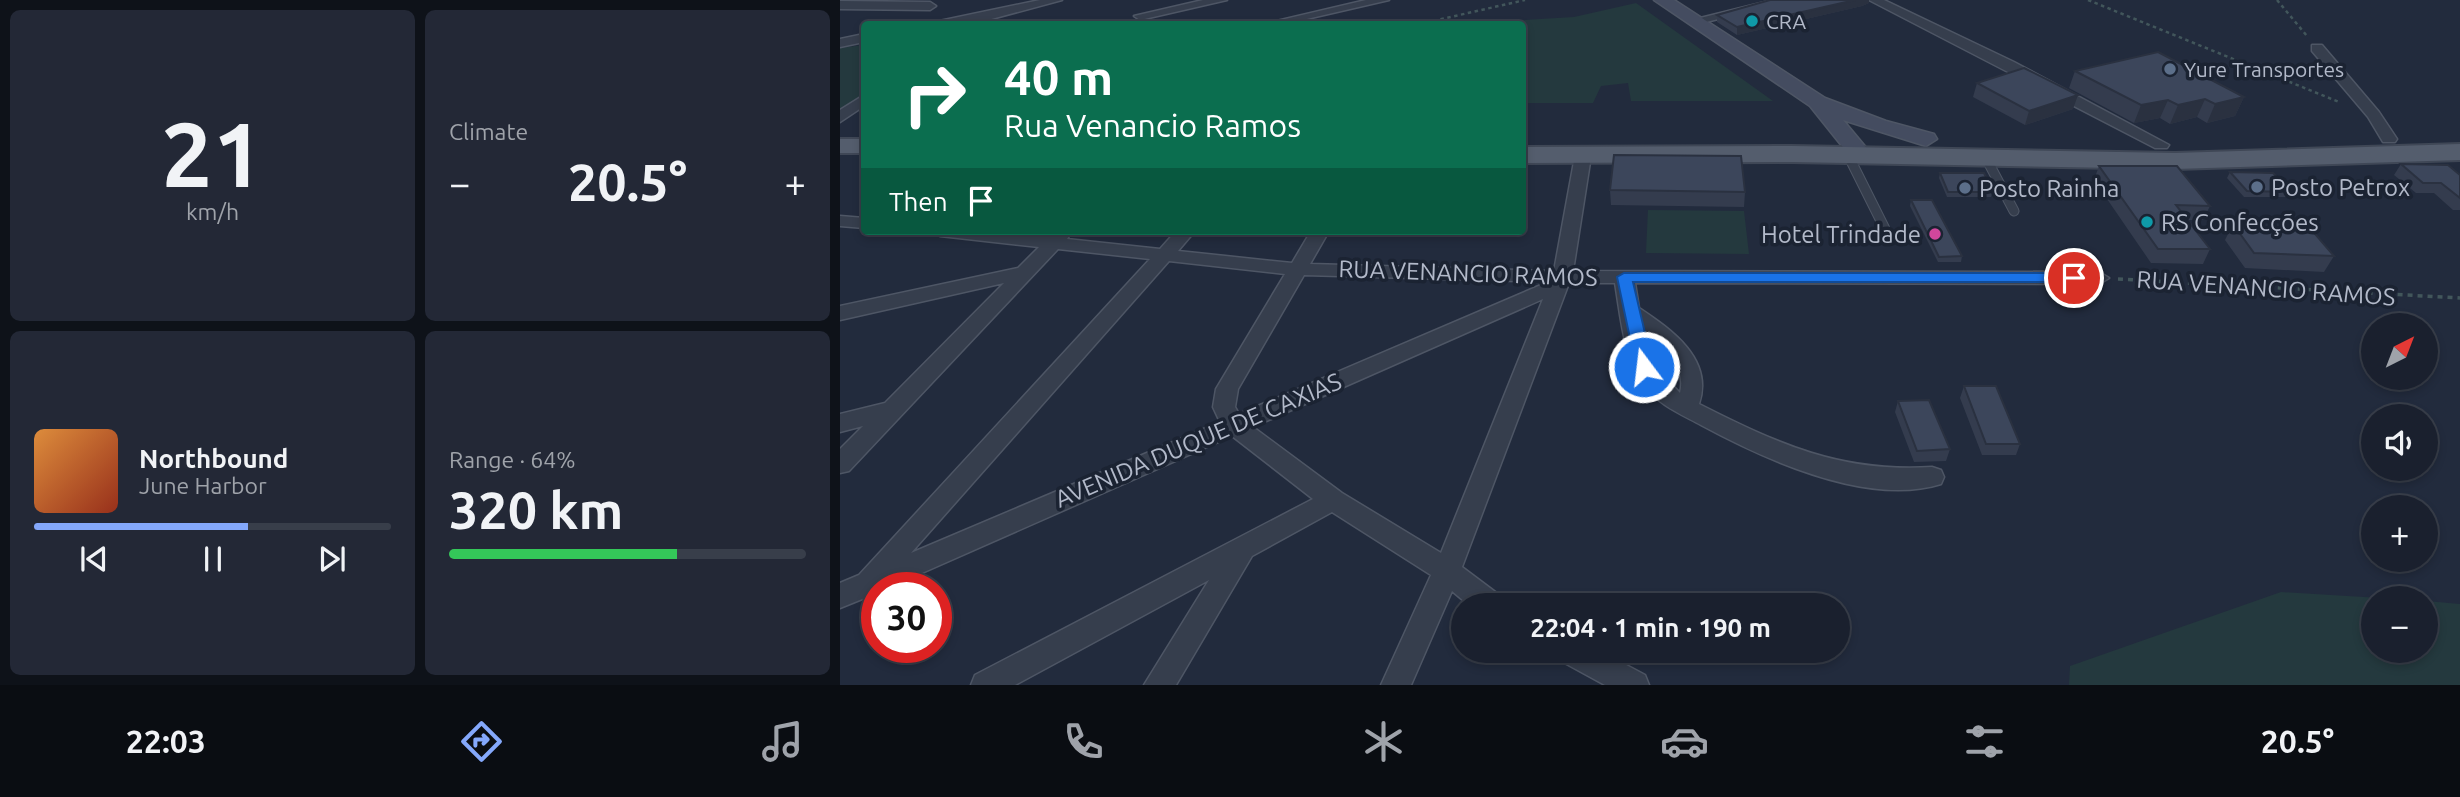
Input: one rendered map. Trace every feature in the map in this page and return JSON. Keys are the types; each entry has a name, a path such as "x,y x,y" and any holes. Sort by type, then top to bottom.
{"main road":[{"path":"1662,0 1818,102 1878,126 1926,139"},
{"path":"1818,102 1853,150"},
{"path":"1526,148 1853,150 1986,159 2460,135"},
{"path":"840,137 861,137"},
{"path":"1526,148 1583,156 1853,150 1926,139 2345,158 2460,152"},
{"path":"840,146 861,146"}],"street":[{"path":"1142,0 1139,20 1221,0"},
{"path":"1283,21 1383,0"},
{"path":"1694,21 1789,0"},
{"path":"1881,3 1912,0"},
{"path":"974,21 1050,1"},
{"path":"840,5 932,3"},
{"path":"921,21 932,3"},
{"path":"1881,3 2021,71 2154,150"},
{"path":"840,44 861,40"},
{"path":"2317,48 2374,116 2389,139"},
{"path":"840,117 861,101"},
{"path":"1396,685 1447,571 1560,281 1583,156"},
{"path":"840,221 861,223"},
{"name":"RUA VENANCIO RAMOS","path":"1019,235 1059,237 1168,254 1297,269 1560,281 1624,277 2099,278"},
{"path":"877,572 1183,235"},
{"path":"1318,235 1227,389 1224,407 1232,424 1333,499 1447,571 1475,593"},
{"path":"840,464 1059,237"},
{"path":"840,313 1026,272"},
{"path":"1624,277 1644,367 1652,381 1668,397 1759,444 1815,467 1864,478 1902,481 1932,477"},
{"name":"AVENIDA DUQUE DE CAXIAS","path":"897,572 1560,281"},
{"path":"1631,312 1660,332 1685,361 1693,376 1687,407"},
{"path":"840,424 893,410"},
{"path":"987,685 1333,499"},
{"path":"1159,685 1244,547"},
{"name":"AVENIDA DUQUE DE CAXIAS","path":"840,596 861,588"},
{"path":"1594,663 1634,685"}],"lane":[{"path":"1853,150 1885,229"},
{"path":"1986,159 2014,211"}],"path":[{"path":"1433,21 1525,0"},
{"path":"2088,0 2374,116"},
{"path":"2277,0 2317,48"},
{"name":"RUA VENANCIO RAMOS","path":"2099,278 2460,298"}],"green space":[{"path":"1636,3 1773,101 1631,101 1628,83 1601,86 1593,103 1526,103 1526,21 1509,21 1574,17"},
{"path":"861,45 861,95 840,111 840,48"},
{"path":"1648,210 1744,211 1749,254 1646,253"},
{"path":"2281,592 2361,597 2361,663 2438,663 2438,602 2460,604 2460,685 2069,685 2070,666"}],"building":[{"path":"1770,0 1855,0 1737,27 1717,15"},
{"path":"2158,52 2244,97 2215,104 2205,99 2178,105 2168,100 2141,105 2075,71"},
{"path":"2024,68 2078,95 2029,111 1977,83"},
{"path":"1614,155 1741,156 1745,192 1610,190"},
{"path":"2401,164 2448,165 2460,175 2460,198 2441,183 2423,183"},
{"path":"2099,166 2177,166 2210,206 2176,205 2210,249 2158,249"},
{"path":"2230,172 2273,173 2292,192 2247,191"},
{"name":"Posto Rainha","path":"1940,173 1984,173 1993,192 1948,192"},
{"name":"Hotel Trindade","path":"1911,200 1932,200 1962,256 1939,257"},
{"path":"2233,224 2310,228 2334,256 2254,253"},
{"path":"1964,386 1996,386 2020,444 1986,444"},
{"path":"1929,400 1950,449 1917,451 1898,401"}],"place":[{"name":"CRA","path":"1752,21"},
{"name":"Yure Transportes","path":"2170,69"},
{"name":"Posto Petrox","path":"2257,187"},
{"name":"Posto Rainha","path":"1965,188"},
{"name":"RS Confecções","path":"2147,222"},
{"name":"Hotel Trindade","path":"1935,234"}],"route":[{"path":"1644,367 1624,277 2074,278"}]}
